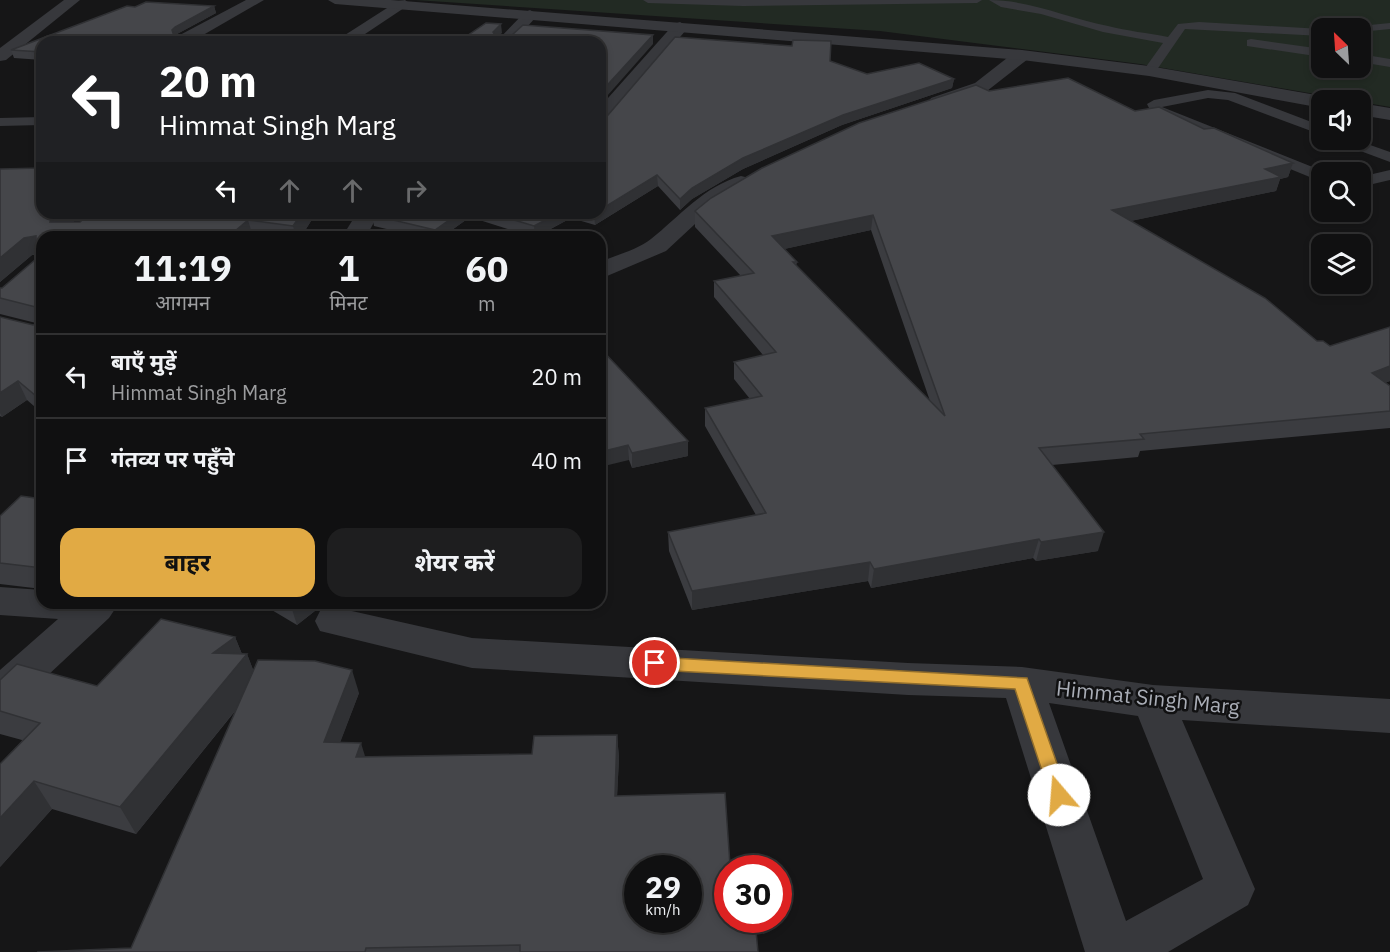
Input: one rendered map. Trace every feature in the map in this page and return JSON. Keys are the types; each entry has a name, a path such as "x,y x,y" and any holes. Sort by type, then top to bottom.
{"street":[{"path":"0,56 74,0"},
{"path":"190,36 257,0"},
{"path":"335,0 1022,55 1149,71 1223,89 1311,101"},
{"path":"352,36 403,4"},
{"path":"510,36 530,15"},
{"path":"606,112 680,27"},
{"path":"915,109 981,87 1022,55"},
{"path":"1371,111 1390,114"},
{"path":"606,268 657,246 701,206 763,171"},
{"path":"0,601 36,602"},
{"path":"0,694 94,609"},
{"name":"Himmat Singh Marg","path":"334,621 472,652 896,678 1022,683 1153,702 1390,716"},
{"path":"1022,683 1111,952"},
{"path":"1119,952 1231,889 1153,702"}],"lane":[{"path":"648,0 743,3 977,0"},
{"path":"994,0 1001,4 1041,10 1103,29 1238,41 1311,51"},
{"path":"1149,71 1182,26 1311,31"},
{"path":"1371,28 1390,26"},
{"path":"1371,37 1390,38"},
{"path":"1371,60 1390,63"},
{"path":"1311,127 1230,96 1223,89 1154,104 1156,109 1311,172"},
{"path":"0,122 36,121"},
{"path":"1371,150 1390,157"},
{"path":"1371,179 1390,175"}],"shaded area":[{"path":"415,0 1390,0 1390,107 1371,104 1371,90 1311,90 1311,93 1140,64 880,31"}],"building":[{"path":"146,2 214,6 175,27 172,30 174,36 48,36 127,6 135,7"},
{"path":"486,23 501,24 493,32 495,35 512,35 523,25 653,35 606,86 606,36 467,36"},
{"path":"675,37 792,46 793,40 831,41 830,61 867,74 919,63 954,79 843,115 743,158 692,188 680,199 657,175 606,206 606,116"},
{"path":"36,41 36,52 11,50"},
{"path":"1068,78 1135,111 1159,107 1204,129 1214,128 1293,163 1265,169 1281,177 1112,210 1265,298 1317,341 1323,341 1330,346 1390,327 1390,366 1372,373 1390,386 1390,411 1140,434 1144,439 1039,448 1104,532 1041,542 1039,539 874,569 870,562 692,591 668,532 766,513 705,408 762,396 734,362 776,352 714,281 754,273 695,211 711,198 762,168 859,123 976,85 989,91","holes":["873,215 945,416 793,262 797,262 772,236"]},
{"path":"36,168 36,219 51,219 50,222 80,222 83,219 298,219 293,226 248,220 235,231 36,231 36,236 24,238 0,258 0,169"},
{"path":"389,219 451,219 435,230"},
{"path":"511,219 547,219 534,226"},
{"path":"36,259 36,307 0,298 0,288"},
{"path":"0,317 33,325 36,323 36,396 18,381 0,393"},
{"path":"606,354 688,441 632,453 628,445 606,450"},
{"path":"21,496 36,498 36,567 0,563 0,516"},
{"path":"161,619 235,637 213,653 247,654 120,807 34,781 0,818 0,764 40,723 0,711 0,680 17,664 97,686"},
{"path":"258,660 315,661 352,670 324,742 361,743 356,757 532,754 534,736 617,735 615,796 725,793 729,855 714,855 714,933 756,933 758,952 520,952 520,945 366,948 365,952 37,952 131,948"}],"route":[{"path":"655,663 908,679 1022,683 1059,795"}]}
